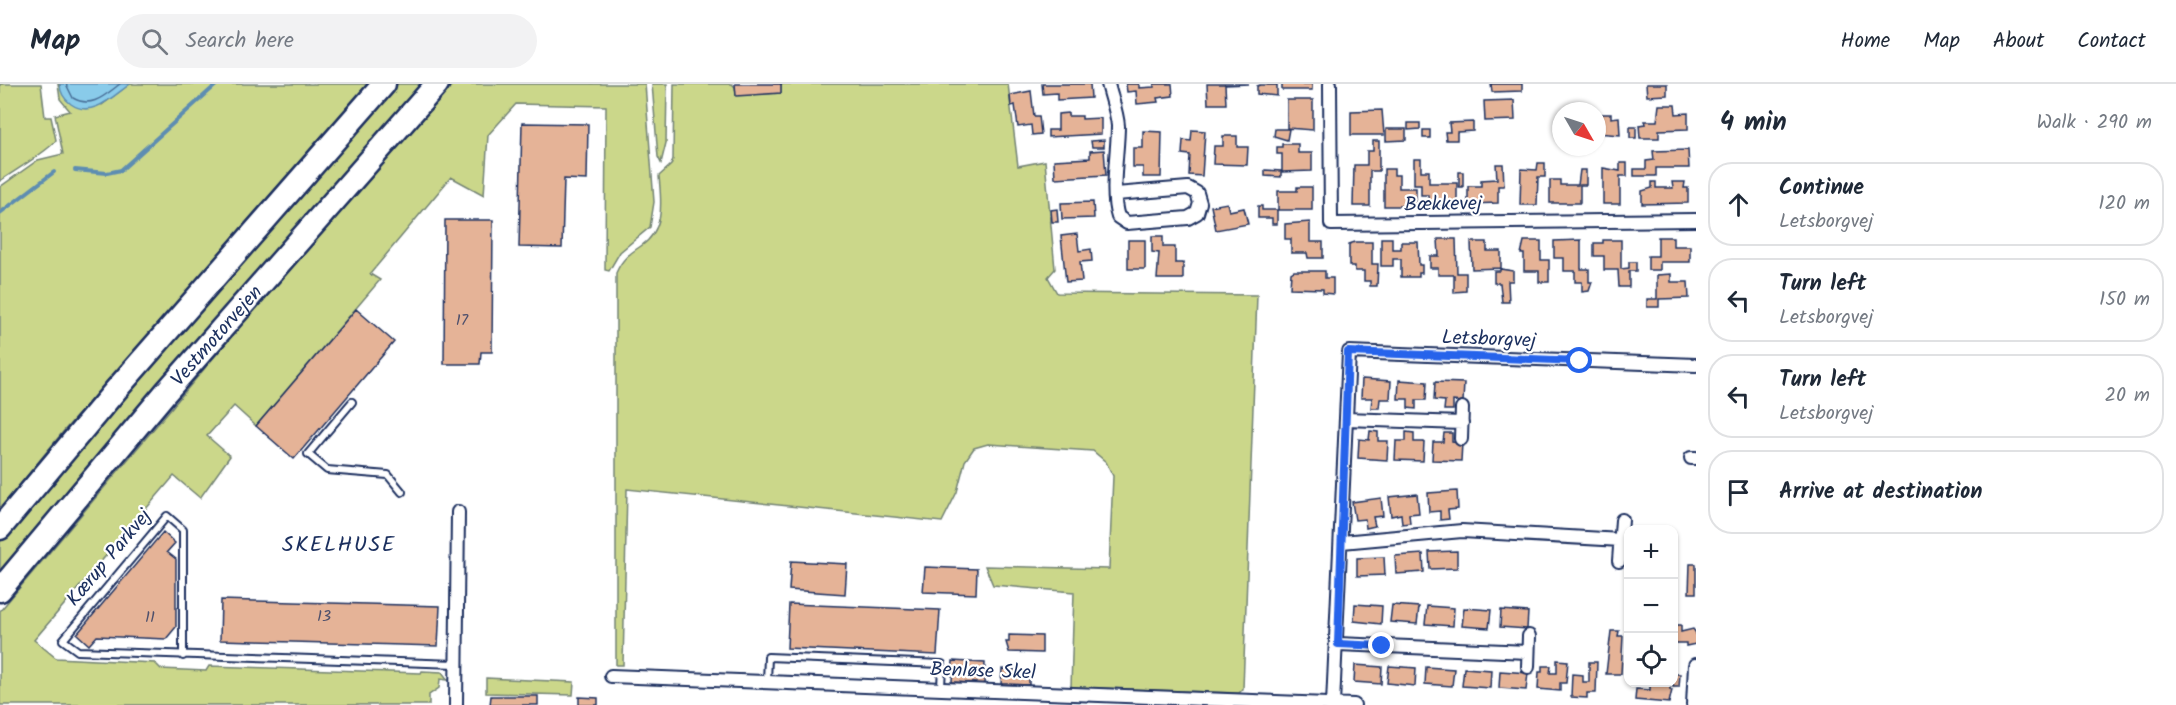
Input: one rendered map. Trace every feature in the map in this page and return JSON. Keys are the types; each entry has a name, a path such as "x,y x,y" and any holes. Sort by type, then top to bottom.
{"highway":[{"name":"Vestmotorvejen","path":"0,528 115,392 384,84"},
{"name":"Vestmotorvejen","path":"0,590 166,392 437,84"}],"street":[{"path":"1108,84 1118,123 1116,194 1118,217 1127,223 1188,219 1197,213 1200,203 1197,193 1188,188 1116,194"},
{"name":"Bækkevej","path":"1330,84 1331,224 1696,220"},
{"name":"Letsborgvej","path":"1333,704 1338,644 1348,352 1696,365"},
{"path":"1461,439 1462,408"},
{"path":"1346,420 1462,423"},
{"path":"456,705 458,512"},
{"path":"1619,561 1622,520"},
{"path":"1342,542 1462,531 1621,540"},
{"path":"1528,667 1529,636"},
{"path":"1338,644 1528,652"},
{"path":"1693,705 1695,665"},
{"name":"Benløse Skel","path":"611,676 1354,705"}],"lane":[{"path":"352,402 309,454 327,470 388,476 402,492"},
{"name":"Kærup Parkvej","path":"183,656 183,530 167,516 63,640 78,651 183,656 456,664"},
{"path":"767,681 768,657 942,664 941,688"}],"green space":[{"path":"0,84 41,84 45,117 51,117 56,140 40,155 0,181"},
{"path":"58,84 102,105 130,84 367,84 62,433 0,509 0,187 38,160 63,154 55,115 70,111 60,99"},
{"path":"393,84 423,84 0,576 0,541"},
{"path":"453,84 645,84 654,202 650,227 620,252 609,271 605,270 606,106 516,104 488,135 484,195 451,177 370,274 380,280 256,426 234,406 207,436 230,456 200,498 174,476 34,640 56,658 155,663 161,669 206,671 209,666 421,673 422,671 442,672 448,680 440,679 439,688 429,695 429,705 0,705 0,611 248,317"},
{"path":"652,84 667,84 666,143 661,163 658,157"},
{"path":"674,84 732,84 736,95 781,93 781,84 1008,84 1018,166 1045,161 1055,269 1048,277 1057,293 1257,295 1243,689 1239,693 1071,687 1074,592 993,585 985,566 1109,569 1113,476 1106,462 1093,451 988,444 974,448 965,461 957,492 942,522 627,489 623,665 616,665 616,273 626,257 649,239 658,223 661,205 659,176 671,165 673,159"},
{"path":"486,678 574,682 573,695 486,693"}],"water":[{"path":"60,84 130,84 109,100 87,109 79,108 64,98"}],"building":[{"path":"735,84 781,84 781,93 736,96"},
{"path":"1042,84 1090,84 1091,98 1057,100 1057,93 1043,94"},
{"path":"1126,84 1139,84 1139,88 1154,87 1154,84 1172,84 1173,96 1157,98 1158,102 1137,104 1136,91 1127,92"},
{"path":"1207,84 1249,84 1225,85 1226,104 1208,104"},
{"path":"1282,84 1312,84 1312,90 1282,90"},
{"path":"1491,84 1522,84 1522,91 1492,92"},
{"path":"1646,84 1667,84 1667,95 1647,96"},
{"path":"1277,85 1277,96 1257,94 1257,86"},
{"path":"1031,91 1034,116 1039,116 1041,134 1032,135 1031,125 1018,127 1015,105 1011,106 1010,95"},
{"path":"1287,100 1313,100 1313,130 1287,128"},
{"path":"1514,100 1515,120 1485,121 1484,101"},
{"path":"1659,105 1675,105 1676,114 1688,113 1688,129 1659,130 1659,138 1640,138 1639,125 1646,124 1645,121 1657,121"},
{"path":"1382,110 1384,135 1351,135 1351,111"},
{"path":"1068,113 1068,116 1082,116 1082,119 1101,118 1101,134 1048,137 1048,130 1058,130 1058,114"},
{"path":"1606,114 1611,114 1611,118 1619,117 1620,135 1606,134"},
{"path":"1473,122 1473,131 1457,132 1457,140 1446,140 1445,132 1450,132 1449,123"},
{"path":"522,123 588,124 587,180 564,179 562,248 519,247"},
{"path":"1408,123 1420,123 1420,129 1408,130"},
{"path":"1630,127 1636,127 1636,138 1630,138"},
{"path":"1275,129 1289,129 1287,140 1274,136"},
{"path":"1386,129 1406,129 1406,140 1386,141"},
{"path":"1192,130 1205,131 1202,176 1189,175 1190,155 1182,154 1183,140 1191,141"},
{"path":"1423,130 1430,130 1430,138 1423,138"},
{"path":"1143,131 1162,132 1161,177 1143,177 1143,167 1133,167 1133,148 1143,148"},
{"path":"1223,136 1237,136 1237,147 1248,147 1247,165 1213,164 1214,146 1223,146"},
{"path":"1104,140 1104,147 1092,147 1091,141"},
{"path":"1373,141 1379,141 1379,171 1370,171 1370,206 1353,206 1354,165 1367,165 1367,151 1373,151"},
{"path":"1282,144 1298,144 1298,153 1312,153 1312,171 1282,172 1282,154 1277,154 1277,147 1282,147"},
{"path":"1104,150 1106,175 1055,178 1054,160 1090,158 1090,151"},
{"path":"1688,150 1689,168 1656,168 1656,176 1634,176 1634,169 1646,169 1646,161 1654,160 1653,151"},
{"path":"1414,159 1421,159 1421,171 1429,171 1429,183 1457,183 1457,205 1428,205 1428,195 1421,195 1421,184 1414,184"},
{"path":"1538,163 1545,163 1545,177 1538,177 1537,205 1520,205 1521,169 1537,170"},
{"path":"1620,163 1627,163 1627,176 1620,176 1620,204 1603,204 1603,168 1620,171"},
{"path":"1496,164 1503,164 1504,186 1498,186 1498,203 1468,204 1468,186 1481,186 1481,180 1497,179"},
{"path":"1384,169 1394,169 1394,175 1399,175 1399,188 1416,188 1416,206 1384,206"},
{"path":"1265,170 1281,171 1281,177 1265,176"},
{"path":"1580,170 1586,170 1586,185 1580,185 1580,203 1550,203 1550,180 1560,180 1560,185 1578,185"},
{"path":"1459,172 1463,172 1463,187 1459,187"},
{"path":"1652,182 1656,182 1656,188 1673,188 1672,182 1685,182 1684,188 1688,188 1688,203 1642,204 1642,191 1652,188"},
{"path":"1297,187 1312,187 1312,210 1278,210 1278,191 1297,191"},
{"path":"1093,202 1094,218 1062,219 1061,203"},
{"path":"1227,203 1229,211 1244,208 1248,224 1216,230 1211,206"},
{"path":"1258,206 1262,206 1262,210 1277,210 1277,224 1272,224 1272,218 1258,218"},
{"path":"1057,209 1058,222 1052,222 1051,210"},
{"path":"445,220 493,220 492,352 481,352 480,364 444,364"},
{"path":"1310,222 1310,242 1323,242 1323,258 1308,258 1307,253 1291,253 1291,239 1285,239 1285,224"},
{"path":"1077,234 1079,251 1091,249 1092,261 1080,262 1082,281 1066,282 1061,236"},
{"path":"1152,236 1163,236 1163,247 1175,247 1175,263 1183,263 1183,279 1157,279 1159,253 1152,252"},
{"path":"1658,237 1673,237 1673,246 1690,246 1690,262 1660,262 1660,270 1648,270 1648,256 1658,256"},
{"path":"1381,238 1392,238 1392,249 1401,249 1401,242 1418,242 1419,265 1422,265 1422,273 1419,273 1419,277 1401,277 1401,259 1393,259 1393,266 1381,266"},
{"path":"1438,239 1456,239 1457,273 1466,273 1466,291 1454,292 1454,275 1438,275 1438,268 1430,268 1430,256 1439,256"},
{"path":"1128,240 1145,240 1145,269 1128,269"},
{"path":"1581,240 1581,269 1589,269 1589,282 1592,282 1589,291 1582,292 1582,282 1575,282 1575,271 1564,271 1564,258 1554,258 1554,241"},
{"path":"1603,240 1621,240 1621,269 1629,268 1629,262 1636,262 1636,271 1629,271 1629,287 1619,287 1618,270 1604,270 1604,256 1594,256 1594,243 1603,243"},
{"path":"1524,241 1541,241 1541,260 1549,260 1549,282 1539,282 1539,271 1524,271 1524,254 1521,254"},
{"path":"1372,242 1372,264 1378,264 1377,286 1370,286 1370,281 1364,281 1364,271 1355,271 1355,266 1349,266 1349,244"},
{"path":"1471,242 1487,242 1487,251 1501,251 1501,269 1513,271 1513,281 1508,281 1509,302 1502,302 1500,283 1494,283 1494,271 1500,271 1500,268 1472,269"},
{"path":"1294,271 1325,271 1325,278 1333,278 1333,294 1323,293 1323,289 1290,288 1291,273"},
{"path":"1671,274 1671,282 1688,282 1689,298 1659,299 1659,307 1647,307 1647,299 1657,299 1657,275"},
{"path":"356,309 394,342 294,459 256,426"},
{"path":"1362,379 1391,381 1390,399 1380,399 1379,408 1371,408 1372,398 1361,398"},
{"path":"1399,380 1427,382 1426,400 1416,400 1416,409 1408,408 1408,399 1398,399"},
{"path":"1435,382 1464,383 1463,402 1453,401 1453,410 1444,410 1445,401 1434,400"},
{"path":"1370,431 1378,432 1378,441 1388,441 1387,460 1358,458 1359,439 1369,440"},
{"path":"1406,432 1414,433 1414,442 1424,442 1423,461 1395,460 1396,441 1406,441"},
{"path":"1444,433 1452,433 1452,442 1462,443 1461,461 1432,460 1433,442 1443,442"},
{"path":"1457,491 1458,509 1448,510 1449,519 1440,520 1440,511 1429,512 1428,493"},
{"path":"1417,494 1419,513 1409,514 1410,523 1402,524 1401,514 1391,516 1389,497"},
{"path":"1381,498 1383,516 1373,517 1375,526 1366,528 1365,519 1355,520 1352,502"},
{"path":"163,532 175,543 167,552 176,559 176,627 166,639 97,636 89,645 77,634"},
{"path":"1457,551 1457,568 1430,569 1429,552"},
{"path":"1423,554 1424,572 1396,574 1395,556"},
{"path":"1384,557 1385,575 1357,576 1357,558"},
{"path":"791,561 847,564 845,594 789,590"},
{"path":"1690,564 1696,564 1696,593 1689,593"},
{"path":"925,567 977,569 976,594 923,592"},
{"path":"221,600 440,606 438,646 220,640"},
{"path":"789,604 940,610 937,655 787,648"},
{"path":"1355,604 1382,606 1381,624 1354,621"},
{"path":"1392,605 1419,607 1417,624 1390,622"},
{"path":"1427,606 1454,608 1453,626 1425,624"},
{"path":"1464,608 1491,610 1489,628 1462,626"},
{"path":"1501,610 1528,612 1527,629 1500,627"},
{"path":"1678,625 1681,625 1681,632 1693,629 1696,633 1696,644 1686,646 1686,643 1678,643"},
{"path":"1611,631 1619,631 1618,636 1623,636 1621,674 1606,674"},
{"path":"1009,635 1042,636 1042,653 1009,652 1006,642 1009,642"},
{"path":"1557,660 1568,661 1566,683 1560,683 1560,691 1538,689 1539,672 1542,672 1542,666 1551,666 1550,673 1557,673"},
{"path":"953,661 985,663 984,684 952,682"},
{"path":"1589,662 1597,662 1596,693 1587,693 1587,698 1571,697 1572,674 1583,675 1583,682 1589,682"},
{"path":"1355,665 1382,667 1381,684 1354,682"},
{"path":"1389,666 1416,668 1415,686 1387,683"},
{"path":"1426,667 1454,669 1452,686 1425,684"},
{"path":"1464,668 1491,670 1490,688 1462,686"},
{"path":"1002,669 1029,671 1029,685 1001,684"},
{"path":"1500,671 1528,673 1526,690 1499,688"},
{"path":"1650,687 1670,687 1672,690 1669,703 1635,700 1636,689 1650,690"},
{"path":"491,696 538,696 538,705 490,705"},
{"path":"579,697 598,698 598,705 579,705"}],"waterway":[{"path":"75,170 107,173 121,170 217,84"},
{"path":"0,213 54,172"}],"district":[{"name":"SKELHUSE","path":"339,543"}],"route":[{"path":"1382,646 1338,644 1348,352 1580,361"}]}
